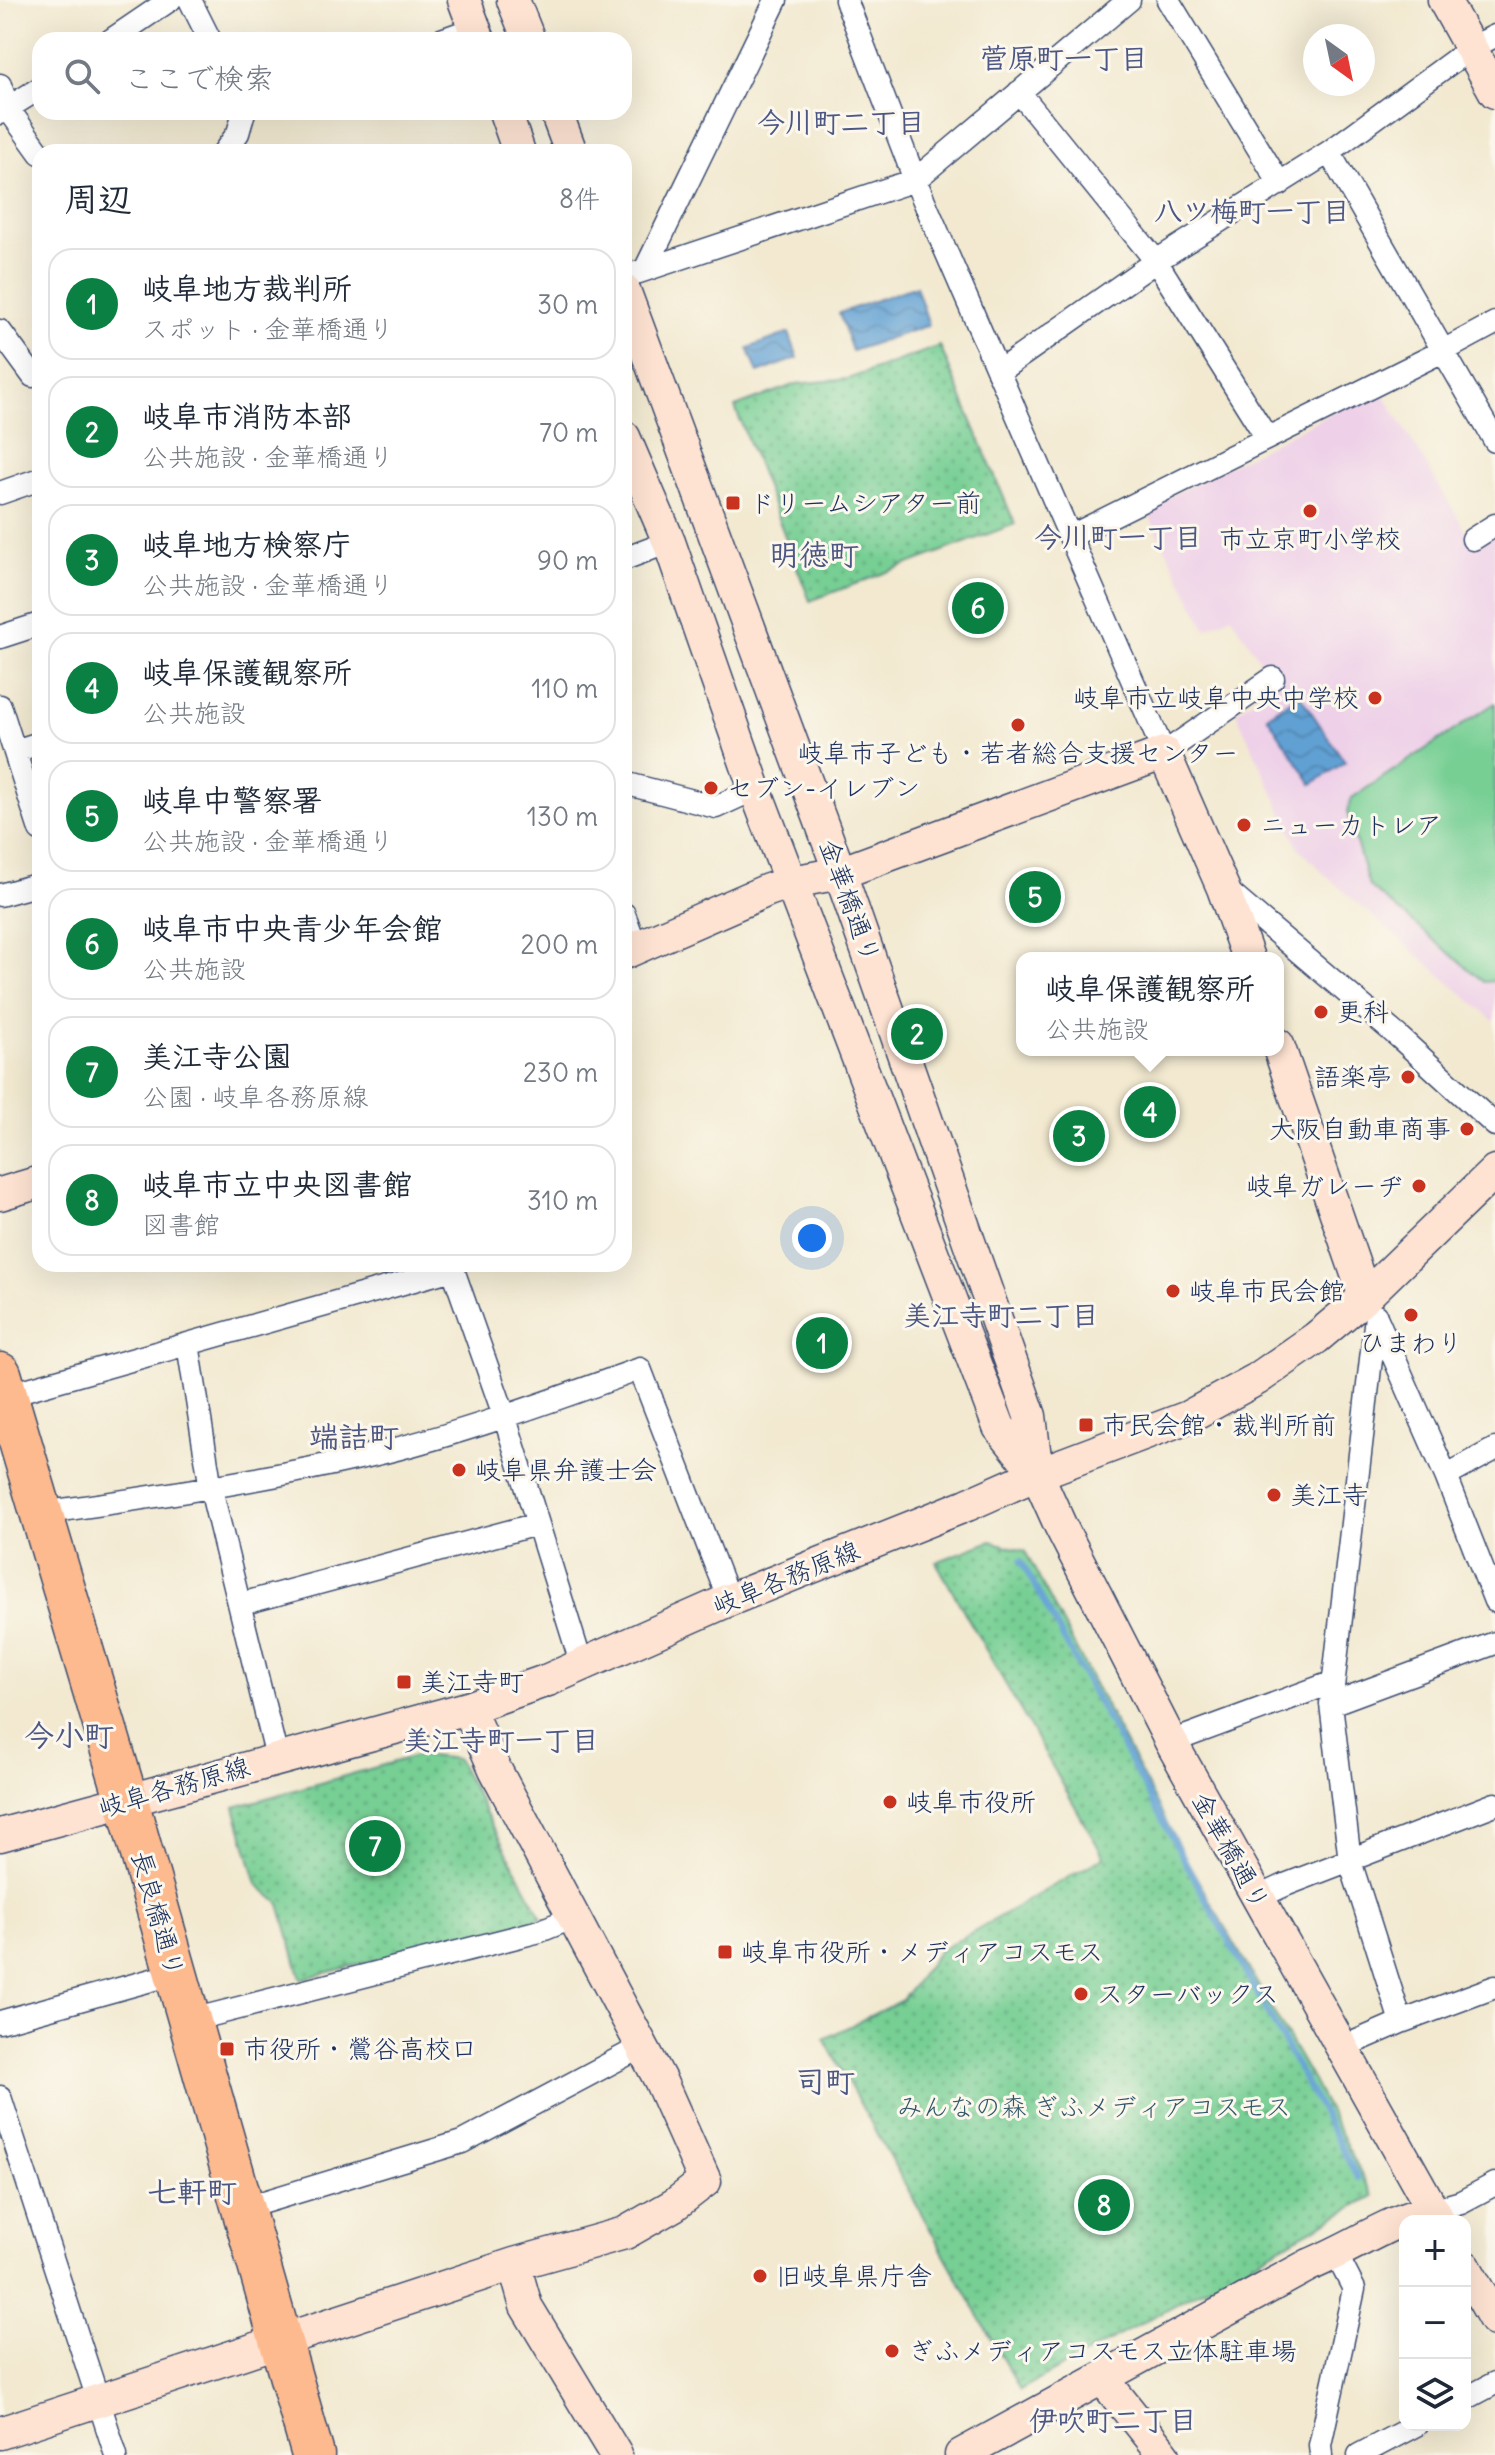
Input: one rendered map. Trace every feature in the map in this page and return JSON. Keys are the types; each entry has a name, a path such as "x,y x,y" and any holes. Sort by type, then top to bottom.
{"highway":[{"name":"長良橋通り","path":"2,1388 40,1513 115,1804 155,1979 220,2193 313,2455"},
{"name":"長良橋通り","path":"0,1457 188,2021 244,2208 293,2455"}],"street":[{"path":"123,32 170,0"},
{"path":"190,0 206,32"},
{"path":"513,0 526,32"},
{"path":"635,279 776,0"},
{"path":"846,0 915,180 1223,888 1246,952"},
{"path":"635,279 915,180 1129,0"},
{"path":"1168,0 1280,184"},
{"path":"1444,0 1483,42 1495,92"},
{"path":"998,372 1156,261 1329,152 1483,42"},
{"path":"0,85 4,111 32,144"},
{"path":"1019,92 1156,261 1267,438"},
{"path":"4,111 32,93"},
{"path":"230,144 238,133 242,120"},
{"path":"508,120 516,144"},
{"path":"559,120 568,144"},
{"path":"1329,152 1495,441"},
{"name":"金華橋通り","path":"635,279 1030,1416 1037,1474"},
{"path":"1071,536 1495,323"},
{"path":"0,331 32,370"},
{"name":"金華橋通り","path":"632,456 669,542 755,789 999,1427 1037,1474 1171,1742 1435,2215"},
{"path":"0,493 32,482"},
{"path":"1473,539 1495,525"},
{"path":"632,556 669,542"},
{"path":"0,637 32,627"},
{"path":"632,949 792,882 840,873 1164,753 1273,678"},
{"path":"0,706 32,805"},
{"path":"15,751 32,746"},
{"path":"632,785 716,807 755,789"},
{"path":"0,895 32,886"},
{"path":"1223,888 1399,1037 1495,1125"},
{"path":"1282,1056 1371,1306 1446,1476 1495,1601"},
{"name":"岐阜各務原線","path":"0,1835 468,1708 582,1666 729,1600 1202,1409 1257,1379 1316,1338 1371,1306 1495,1171"},
{"path":"0,1194 32,1184"},
{"path":"2,1388 188,1344 435,1272"},
{"path":"454,1272 505,1418 582,1666"},
{"path":"1371,1306 1331,1694 1350,1861 1401,2022"},
{"path":"188,1344 211,1489 277,1758"},
{"path":"40,1513 211,1489 371,1455 505,1418 640,1369 729,1600"},
{"path":"1446,1476 1495,1449"},
{"path":"241,1604 537,1524"},
{"path":"1171,1742 1495,1643"},
{"path":"0,2433 514,2264 625,2233 674,2205 705,2181 660,2080 495,1769 468,1708"},
{"path":"1257,1898 1495,1804"},
{"path":"188,2021 540,1931 572,1918"},
{"path":"0,2022 155,1979"},
{"path":"1341,2048 1495,1987"},
{"path":"244,2208 462,2142 641,2047"},
{"path":"0,2097 116,2455"},
{"path":"1438,2215 1495,2184"},
{"path":"961,2455 1309,2265 1399,2220"},
{"path":"1321,2455 1320,2445 1354,2289 1336,2254"},
{"path":"514,2264 526,2306 616,2455"},
{"path":"1471,2278 1495,2320"},
{"path":"1103,2379 1164,2455"},
{"path":"1471,2396 1495,2383"},
{"path":"1359,2455 1405,2431"}],"shaded area":[{"name":"岐阜市立岐阜中央中学校","path":"1380,388 1473,543 1495,530 1495,1022 1322,872 1298,847 1236,712 1275,683 1231,616 1206,629 1146,509"}],"green space":[{"path":"940,346 1015,524 810,601 735,407 796,384 848,379"},
{"path":"1495,703 1495,981 1484,982 1369,886 1347,812 1352,798"},
{"name":"みんなの森 ぎふメディアコスモス","path":"991,1541 1025,1551 1183,1854 1313,2081 1373,2196 1020,2390 824,2039 902,2000 939,1951 1104,1857 936,1562"},
{"path":"419,1755 457,1759 542,1918 301,1979 280,1904 257,1884 235,1807"}],"water":[{"path":"916,286 929,325 852,351 839,313"},
{"path":"789,333 798,358 758,373 748,348"},
{"path":"1299,694 1345,762 1312,784 1267,716"}],"waterway":[{"path":"1021,1561 1358,2178"}],"place":[{"name":"ドリームシアター前","path":"733,503"},
{"name":"市立京町小学校","path":"1310,511"},
{"name":"岐阜市中央青少年会館","path":"978,608"},
{"name":"岐阜市立岐阜中央中学校","path":"1375,698"},
{"name":"岐阜市子ども・若者総合支援センター","path":"1018,725"},
{"name":"セブン-イレブン","path":"711,788"},
{"name":"ニューカトレア","path":"1244,825"},
{"name":"岐阜中警察署","path":"1035,897"},
{"name":"更科","path":"1321,1012"},
{"name":"岐阜市消防本部","path":"917,1034"},
{"name":"語楽亭","path":"1408,1077"},
{"name":"岐阜保護観察所","path":"1150,1112"},
{"name":"大阪自動車商事","path":"1467,1129"},
{"name":"岐阜地方検察庁","path":"1079,1136"},
{"name":"岐阜ガレーヂ","path":"1419,1186"},
{"name":"岐阜市民会館","path":"1173,1291"},
{"name":"ひまわり","path":"1411,1315"},
{"name":"岐阜地方裁判所","path":"822,1343"},
{"name":"市民会館・裁判所前","path":"1086,1425"},
{"name":"岐阜県弁護士会","path":"459,1470"},
{"name":"美江寺","path":"1274,1495"},
{"name":"美江寺町","path":"404,1682"},
{"name":"岐阜市役所","path":"890,1802"},
{"name":"美江寺公園","path":"375,1846"},
{"name":"岐阜市役所・メディアコスモス","path":"725,1952"},
{"name":"スターバックス","path":"1081,1994"},
{"name":"市役所・鶯谷高校口","path":"227,2049"},
{"name":"岐阜市立中央図書館","path":"1104,2205"},
{"name":"旧岐阜県庁舎","path":"760,2276"},
{"name":"ぎふメディアコスモス立体駐車場","path":"892,2351"}],"district":[{"name":"菅原町一丁目","path":"1064,58"},
{"name":"今川町二丁目","path":"841,122"},
{"name":"八ツ梅町一丁目","path":"1252,211"},
{"name":"今川町一丁目","path":"1118,537"},
{"name":"明徳町","path":"814,555"},
{"name":"美江寺町二丁目","path":"1001,1315"},
{"name":"端詰町","path":"354,1437"},
{"name":"今小町","path":"69,1736"},
{"name":"美江寺町一丁目","path":"501,1740"},
{"name":"司町","path":"825,2082"},
{"name":"七軒町","path":"192,2192"},
{"name":"伊吹町二丁目","path":"1113,2420"}]}
